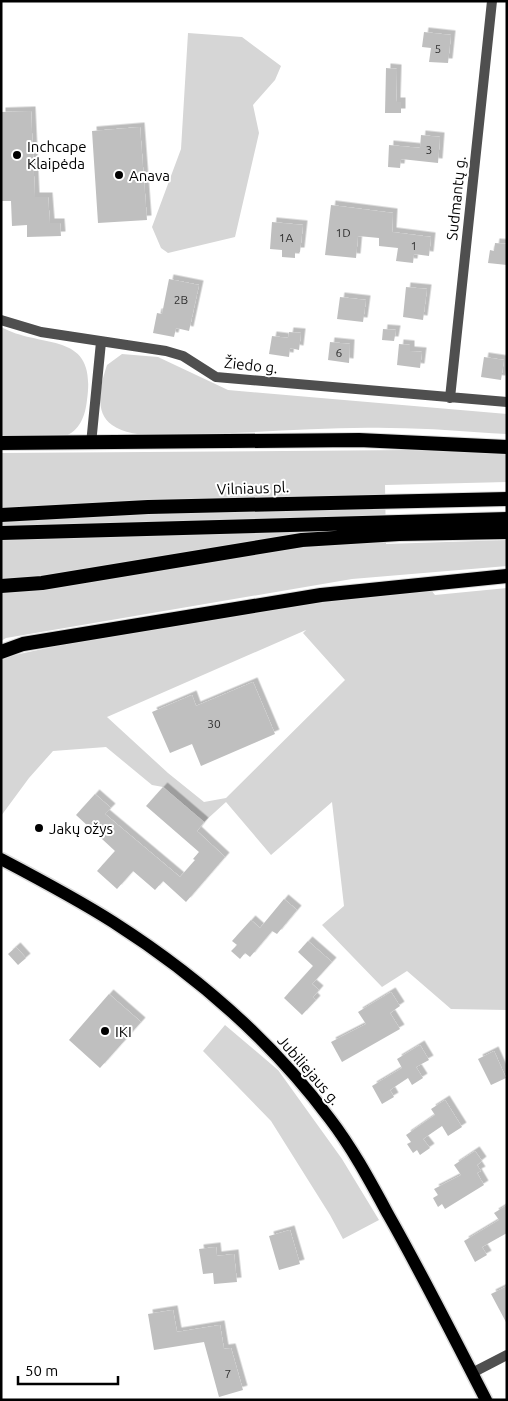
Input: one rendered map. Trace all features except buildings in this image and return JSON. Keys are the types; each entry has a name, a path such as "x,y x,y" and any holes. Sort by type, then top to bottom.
{"highway":[{"path":"1,444 359,440 507,446"},
{"name":"Vilniaus pl.","path":"1,515 397,500 507,499"},
{"path":"1,506 148,508"},
{"path":"1,533 398,527 507,519"},
{"path":"1,586 42,583 398,527 507,532"},
{"path":"1,652 23,644 321,595 507,576"}],"main road":[{"name":"Jubiliejaus g.","path":"1,859 112,921 168,959 218,999 276,1054 331,1120 358,1160 407,1247 486,1400"}],"street":[{"name":"Sudmantų g.","path":"450,398 492,1"},
{"name":"Žiedo g.","path":"1,320 41,332 166,351 183,356 216,376 507,402"},
{"path":"90,444 101,342"},
{"path":"472,1373 507,1355"}],"shaded area":[{"path":"188,33 242,37 281,66 275,80 253,105 259,133 235,237 168,253 161,248 152,227 181,149"},
{"path":"1,327 17,334 64,346 75,352 84,362 88,377 86,406 81,422 70,434 64,437 1,437"},
{"path":"122,354 158,357 228,390 507,414 507,434 364,428 237,433 138,434 112,425 102,413 100,405 101,388 107,365"},
{"path":"410,450 507,454 507,482 385,485 386,544 507,540 507,566 352,579 6,638 1,641 1,453"},
{"path":"507,588 507,1010 451,1009 407,971 382,987 322,925 344,906 332,802 271,855 226,802 204,822 163,787 152,785 106,747 53,751 29,778 1,816 1,658 98,637 368,595 431,590 435,595","holes":["306,630 303,633 345,680 226,798 204,802 168,773 107,717"]},
{"path":"225,1025 278,1070 342,1159 379,1220 343,1239 271,1121 203,1051"}],"place":[{"name":"Inchcape Klaipėda","path":"17,155"},
{"name":"Anava","path":"119,175"},
{"name":"Jakų ožys","path":"39,828"},
{"name":"IKI","path":"105,1031"}]}
